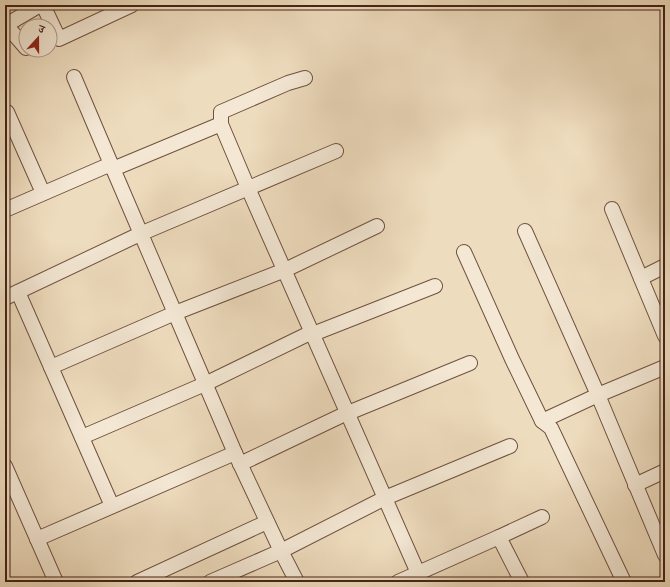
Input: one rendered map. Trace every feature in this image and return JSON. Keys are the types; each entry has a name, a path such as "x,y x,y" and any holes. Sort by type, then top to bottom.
{"street":[{"path":"18,39 5,25 42,5 46,18"},
{"path":"58,38 104,11 132,5"},
{"path":"74,77 205,384 266,522 282,551 296,582"},
{"path":"305,78 288,83 222,112 221,124 418,573"},
{"path":"7,112 43,193"},
{"path":"5,210 43,193 221,124"},
{"path":"5,298 140,234 336,151"},
{"path":"612,209 665,336"},
{"path":"51,367 175,313 285,270 377,226"},
{"path":"525,231 598,395 665,555"},
{"path":"464,252 512,359 542,421 551,428 624,582"},
{"path":"641,278 665,266"},
{"path":"82,437 205,384 312,332 318,332 435,286"},
{"path":"18,292 112,506"},
{"path":"37,539 112,506 238,459 348,412 470,363"},
{"path":"542,421 665,366"},
{"path":"210,582 282,551 385,498 510,446"},
{"path":"5,466 37,539 53,581"},
{"path":"635,485 665,471"},
{"path":"398,582 542,517"},
{"path":"137,582 266,522"},
{"path":"499,537 522,582"}]}
